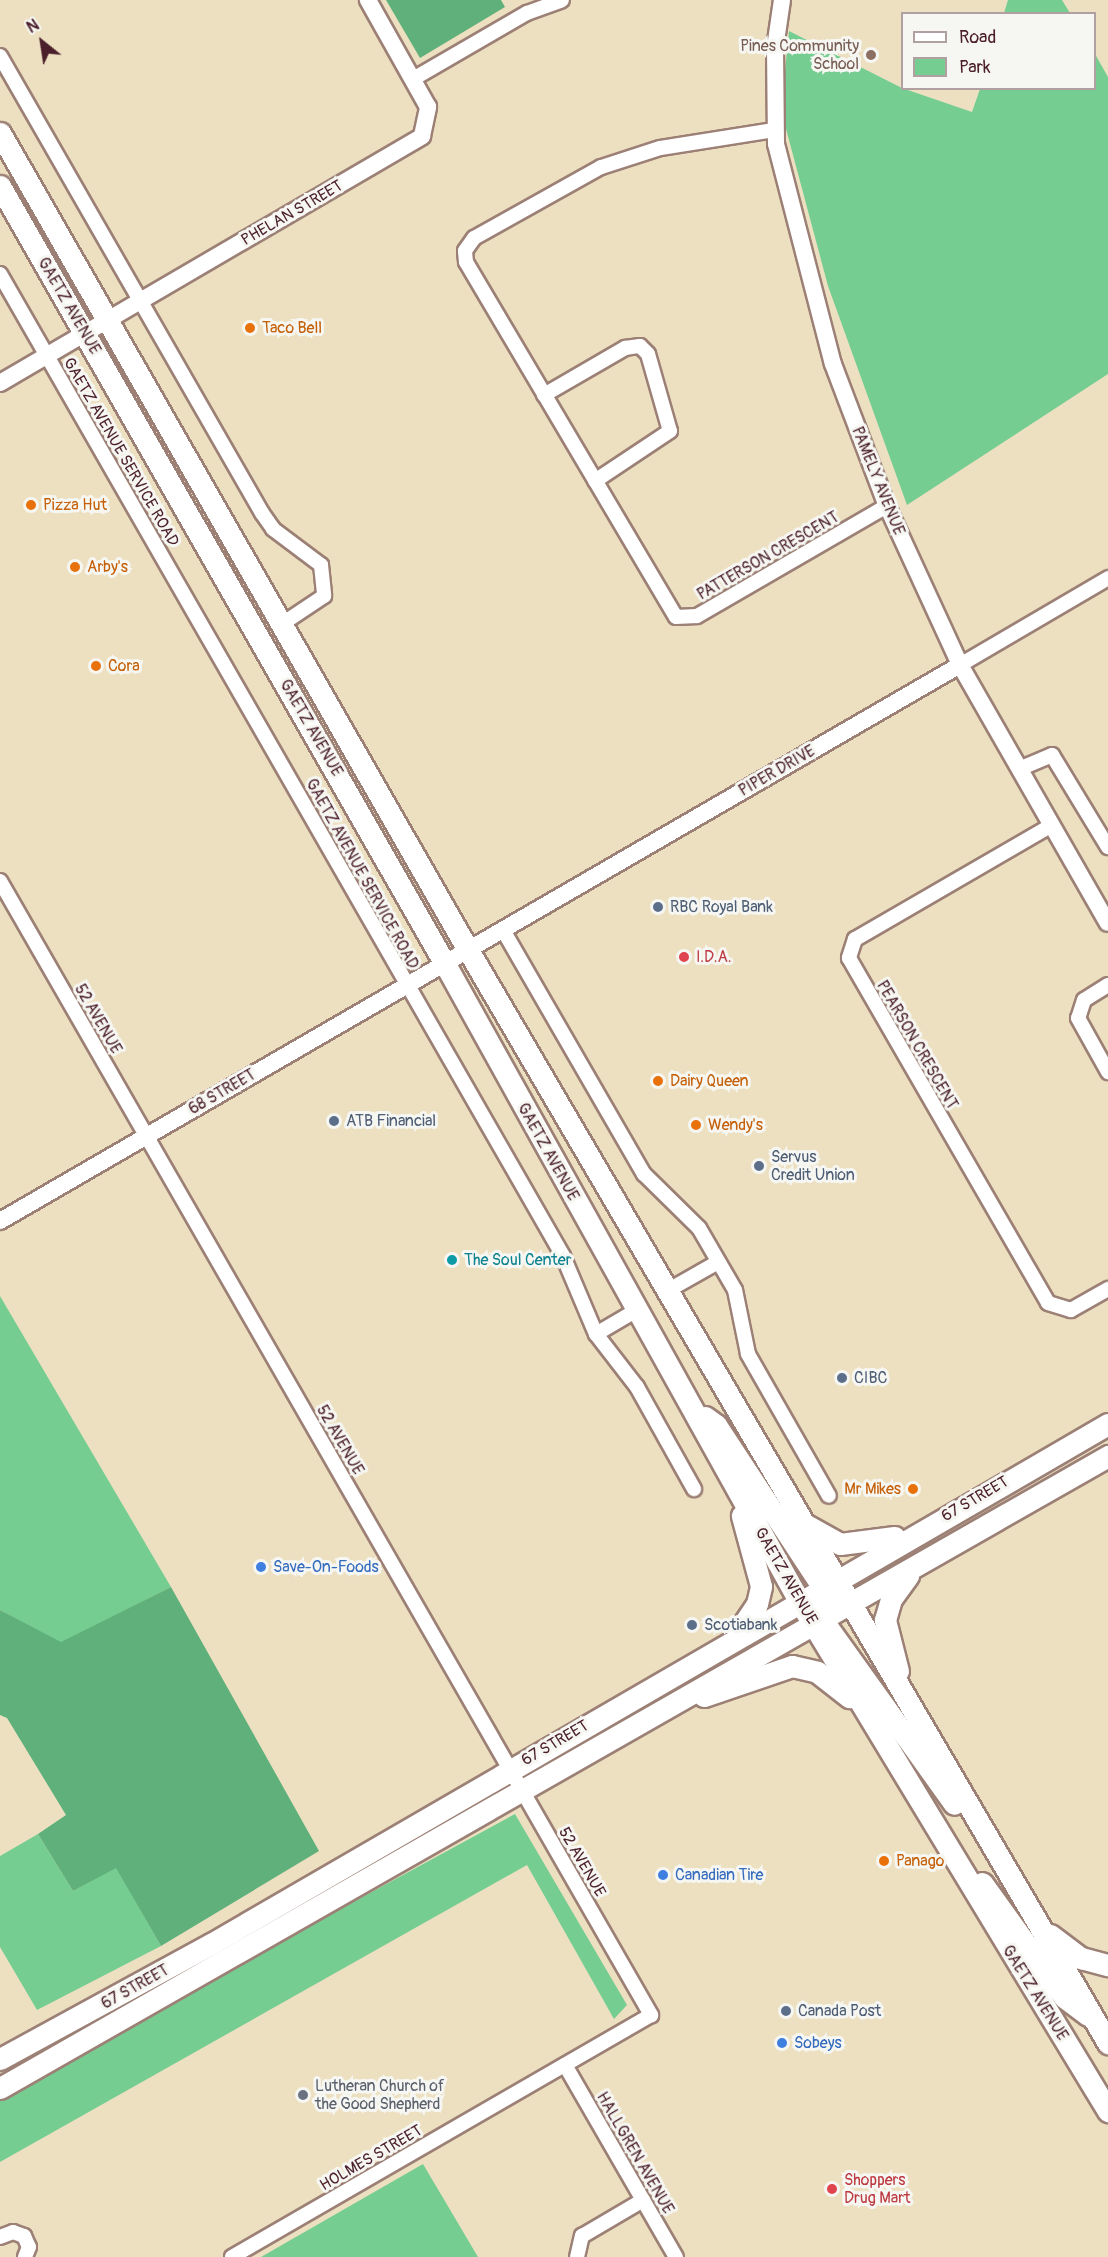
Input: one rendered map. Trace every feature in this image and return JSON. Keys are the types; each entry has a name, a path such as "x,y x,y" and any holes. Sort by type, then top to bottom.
{"main road":[{"name":"GAETZ AVENUE","path":"0,133 468,950 800,1521 826,1585"},
{"name":"GAETZ AVENUE","path":"0,186 445,964 685,1402 798,1599"},
{"path":"685,1402 716,1425 826,1585 849,1606 986,1841 1108,2043"},
{"name":"67 STREET","path":"0,2059 211,1944 798,1599 1108,1424"},
{"path":"1036,1497 1046,1474 1108,1436"},
{"name":"67 STREET","path":"0,2088 688,1699 1108,1456"},
{"path":"955,1544 980,1516 1015,1491 1016,1476"},
{"path":"731,1640 753,1611 760,1586 732,1481"},
{"path":"800,1521 828,1540 855,1546 921,1530"},
{"path":"912,1569 891,1599 885,1620 890,1648 918,1722"},
{"path":"798,1599 820,1622 933,1780 986,1841"},
{"name":"GAETZ AVENUE","path":"820,1622 861,1708 1108,2111"},
{"path":"688,1699 733,1691 776,1669 801,1666 823,1675 861,1708"},
{"path":"949,1854 970,1866 1064,1997 1093,2018"},
{"path":"1036,1923 1081,1958 1108,1965"}],"street":[{"name":"PHELAN STREET","path":"0,383 422,136 429,115 413,79 368,0"},
{"path":"520,0 527,13"},
{"path":"413,79 527,13 562,0"},
{"name":"PAMELY AVENUE","path":"782,0 775,48 774,130 813,298 886,506 960,665 1108,923"},
{"path":"0,56 267,521 321,566 324,596 282,624"},
{"name":"PATTERSON CRESCENT","path":"774,130 625,158 470,242 466,262 668,608 680,619 697,616 886,506"},
{"name":"GAETZ AVENUE SERVICE ROAD","path":"0,274 562,1256 596,1334 637,1387 694,1489"},
{"path":"544,395 631,346 640,346 650,358 670,430 595,482"},
{"name":"PIPER DRIVE","path":"445,964 1108,578"},
{"path":"1019,769 1052,755 1108,847"},
{"name":"PEARSON CRESCENT","path":"1052,825 855,939 848,953 1048,1303 1071,1310 1108,1289"},
{"name":"52 AVENUE","path":"0,881 651,2015"},
{"path":"503,930 644,1174 699,1228 738,1298 748,1354 829,1496"},
{"name":"68 STREET","path":"0,1221 445,964"},
{"path":"1108,985 1084,1000 1078,1018 1108,1072"},
{"path":"667,1292 718,1262"},
{"path":"596,1334 635,1311"},
{"name":"HOLMES STREET","path":"232,2257 651,2015"},
{"name":"HALLGREN AVENUE","path":"566,2065 676,2257"},
{"path":"577,2257 582,2236 643,2200"},
{"path":"0,2237 13,2232 24,2236 29,2247 25,2257"}],"green space":[{"path":"386,0 501,0 505,7 420,58"},
{"path":"1008,0 1062,0 1069,12 1004,12"},
{"path":"789,31 901,87 901,90 908,90 972,112 980,90 1096,90 1096,56 1108,77 1108,374 907,505 828,286 781,110"},
{"path":"0,1296 171,1587 61,1643 0,1610"},
{"path":"171,1587 319,1851 161,1946 116,1868 73,1891 38,1834 66,1815 7,1718 0,1715 0,1610 61,1642"},
{"path":"515,1814 627,2005 614,2019 527,1865 0,2162 0,2094"},
{"path":"38,1834 73,1891 116,1867 161,1946 37,2010 0,1947 0,1856"},
{"path":"423,2164 478,2257 261,2257"}],"place":[{"name":"Pines Community School","path":"871,55"},
{"name":"Taco Bell","path":"250,328"},
{"name":"Pizza Hut","path":"31,505"},
{"name":"Arby's","path":"75,567"},
{"name":"Cora","path":"96,666"},
{"name":"RBC Royal Bank","path":"658,907"},
{"name":"I.D.A.","path":"684,957"},
{"name":"Dairy Queen","path":"658,1081"},
{"name":"ATB Financial","path":"334,1121"},
{"name":"Wendy's","path":"696,1125"},
{"name":"Servus Credit Union","path":"759,1166"},
{"name":"The Soul Center","path":"452,1260"},
{"name":"CIBC","path":"842,1378"},
{"name":"Mr Mikes","path":"913,1489"},
{"name":"Save-On-Foods","path":"261,1567"},
{"name":"Scotiabank","path":"692,1625"},
{"name":"Panago","path":"884,1861"},
{"name":"Canadian Tire","path":"663,1875"},
{"name":"Canada Post","path":"786,2011"},
{"name":"Sobeys","path":"782,2043"},
{"name":"Lutheran Church of the Good Shepherd","path":"303,2095"},
{"name":"Shoppers Drug Mart","path":"832,2189"}]}
